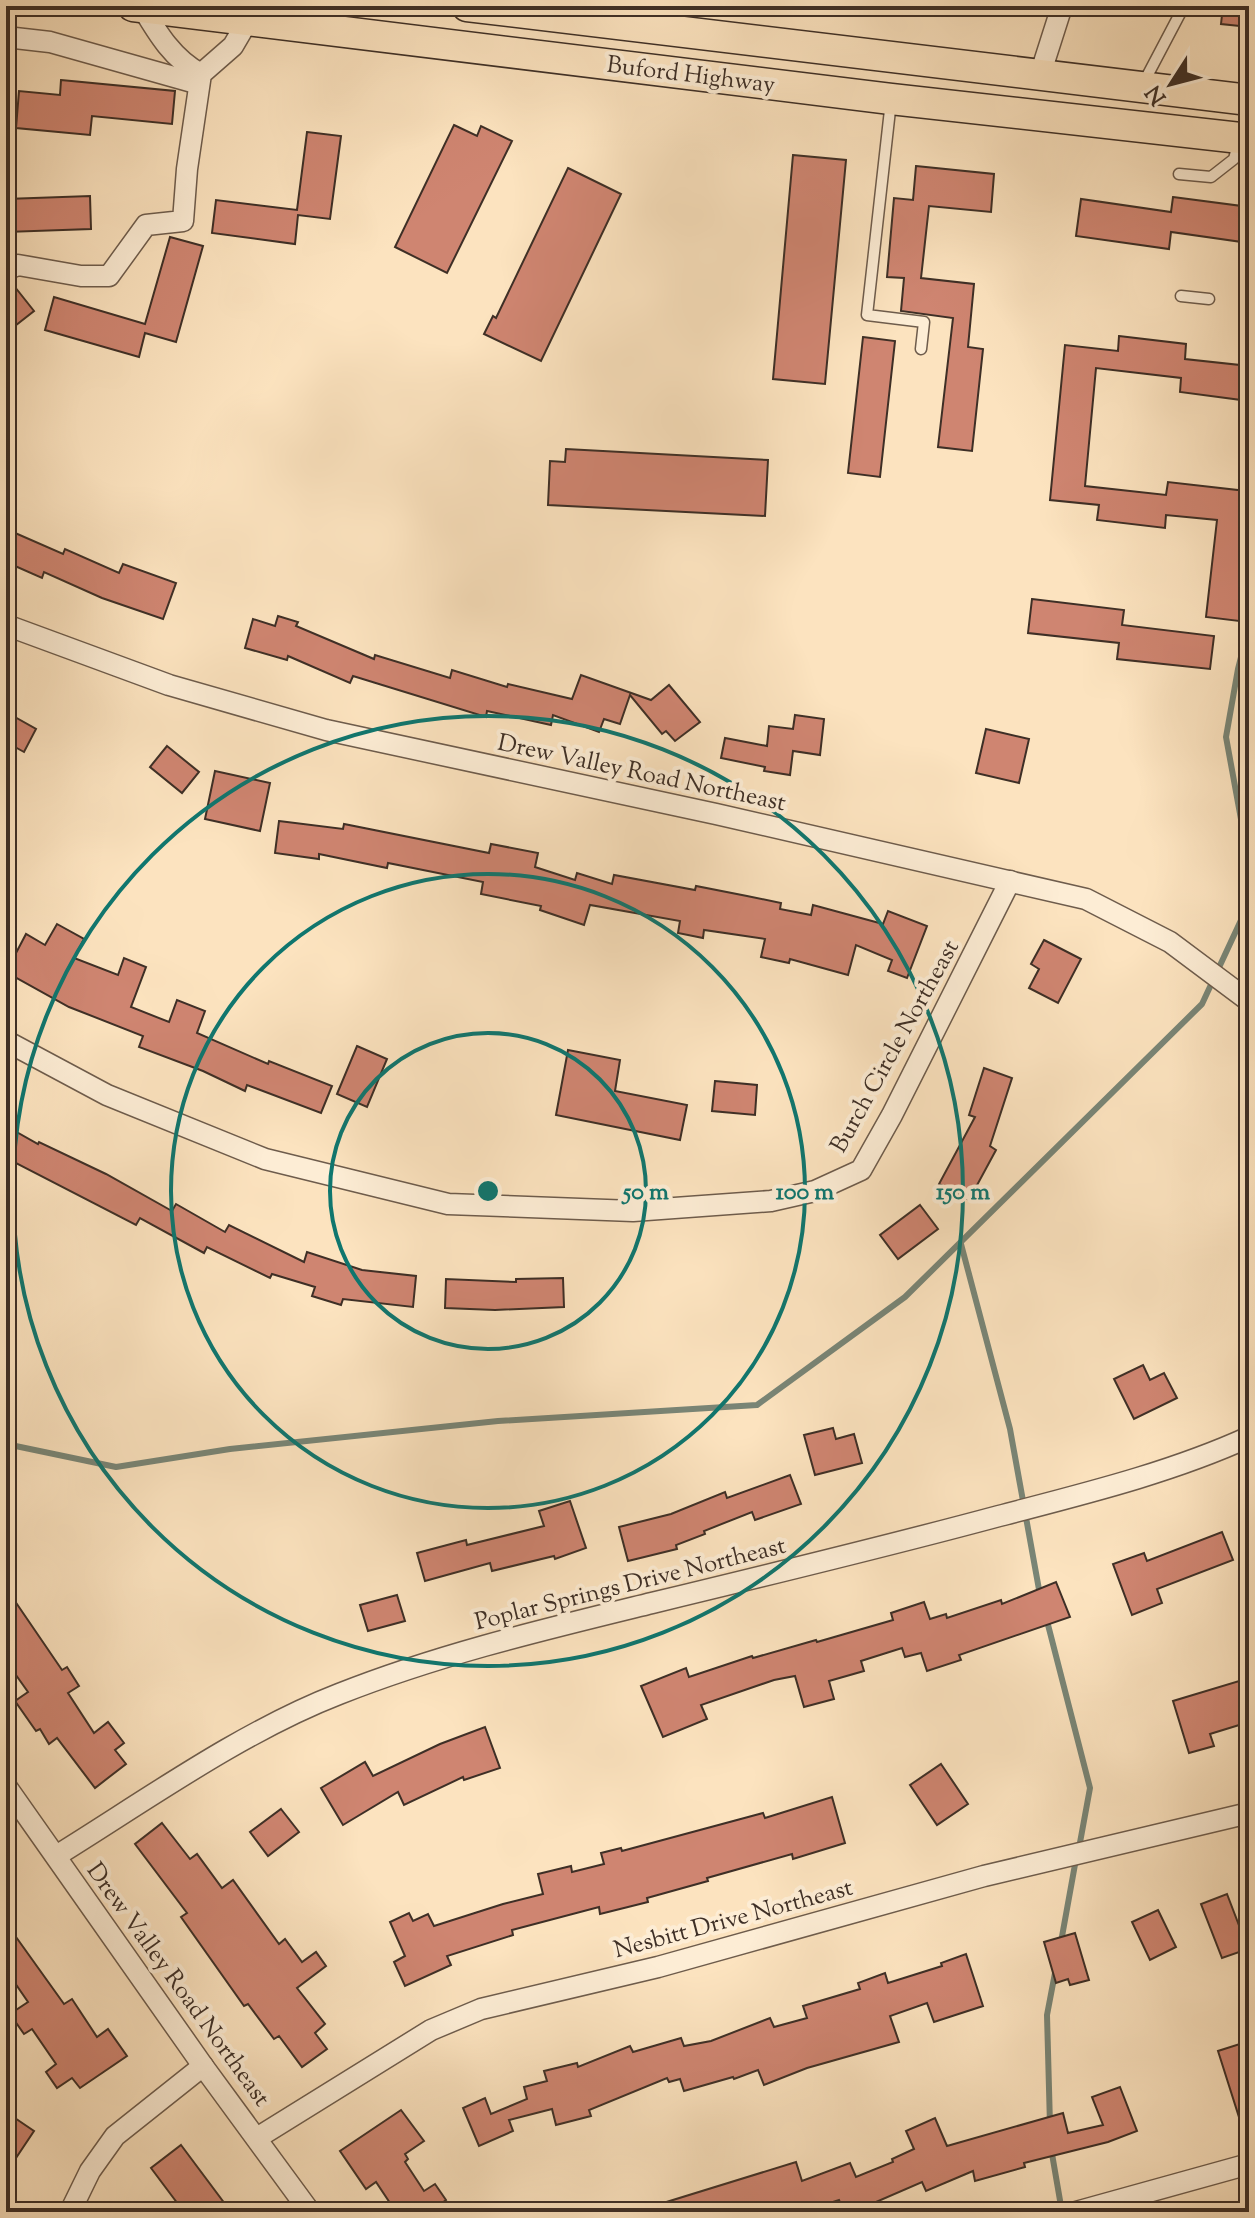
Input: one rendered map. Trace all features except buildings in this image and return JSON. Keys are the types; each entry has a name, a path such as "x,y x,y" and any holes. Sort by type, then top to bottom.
{"main road":[{"name":"Buford Highway","path":"133,6 891,99 1244,138"},
{"name":"Buford Highway","path":"467,6 663,18 1040,75 1249,100"}],"street":[{"path":"1040,75 1062,6"},
{"path":"142,7 158,35 182,64 200,79"},
{"path":"6,270 18,265 81,276 109,276 146,225 183,221 200,79 233,46 247,22"},
{"path":"6,37 50,42 200,79"},
{"name":"Drew Valley Road Northeast","path":"6,625 169,685 326,730 746,820 1086,899 1170,942 1249,1001"},
{"name":"Burch Circle Northeast","path":"6,1041 107,1095 265,1159 448,1204 633,1211 771,1201 815,1191 861,1170 1010,881"},
{"name":"Poplar Springs Drive Northeast","path":"56,1856 248,1738 337,1694 460,1653 548,1629 896,1544 1076,1496 1207,1456 1249,1437"},
{"name":"Drew Valley Road Northeast","path":"6,1786 310,2212"},
{"name":"Nesbitt Drive Northeast","path":"257,2138 431,2030 481,2009 658,1967 984,1876 1249,1813"},
{"path":"70,2212 90,2171 115,2136 203,2066"},
{"path":"1076,2212 1249,2164"}],"lane":[{"path":"1141,87 1184,6"},
{"path":"891,99 867,315 924,322 921,349"},
{"path":"1179,174 1211,177 1234,159 1244,138"},
{"path":"1181,296 1209,299"}],"waterway":[{"path":"1249,626 1226,737 1249,863"},
{"path":"6,1444 116,1467 230,1449 498,1421 757,1405 905,1297 1202,1004 1249,903"},
{"path":"961,1244 1010,1429 1040,1595"},
{"path":"1046,1617 1090,1788 1079,1848"},
{"path":"1061,1942 1076,1859"},
{"path":"1050,2125 1047,2015 1055,1973"},
{"path":"1051,2148 1062,2212"}]}
